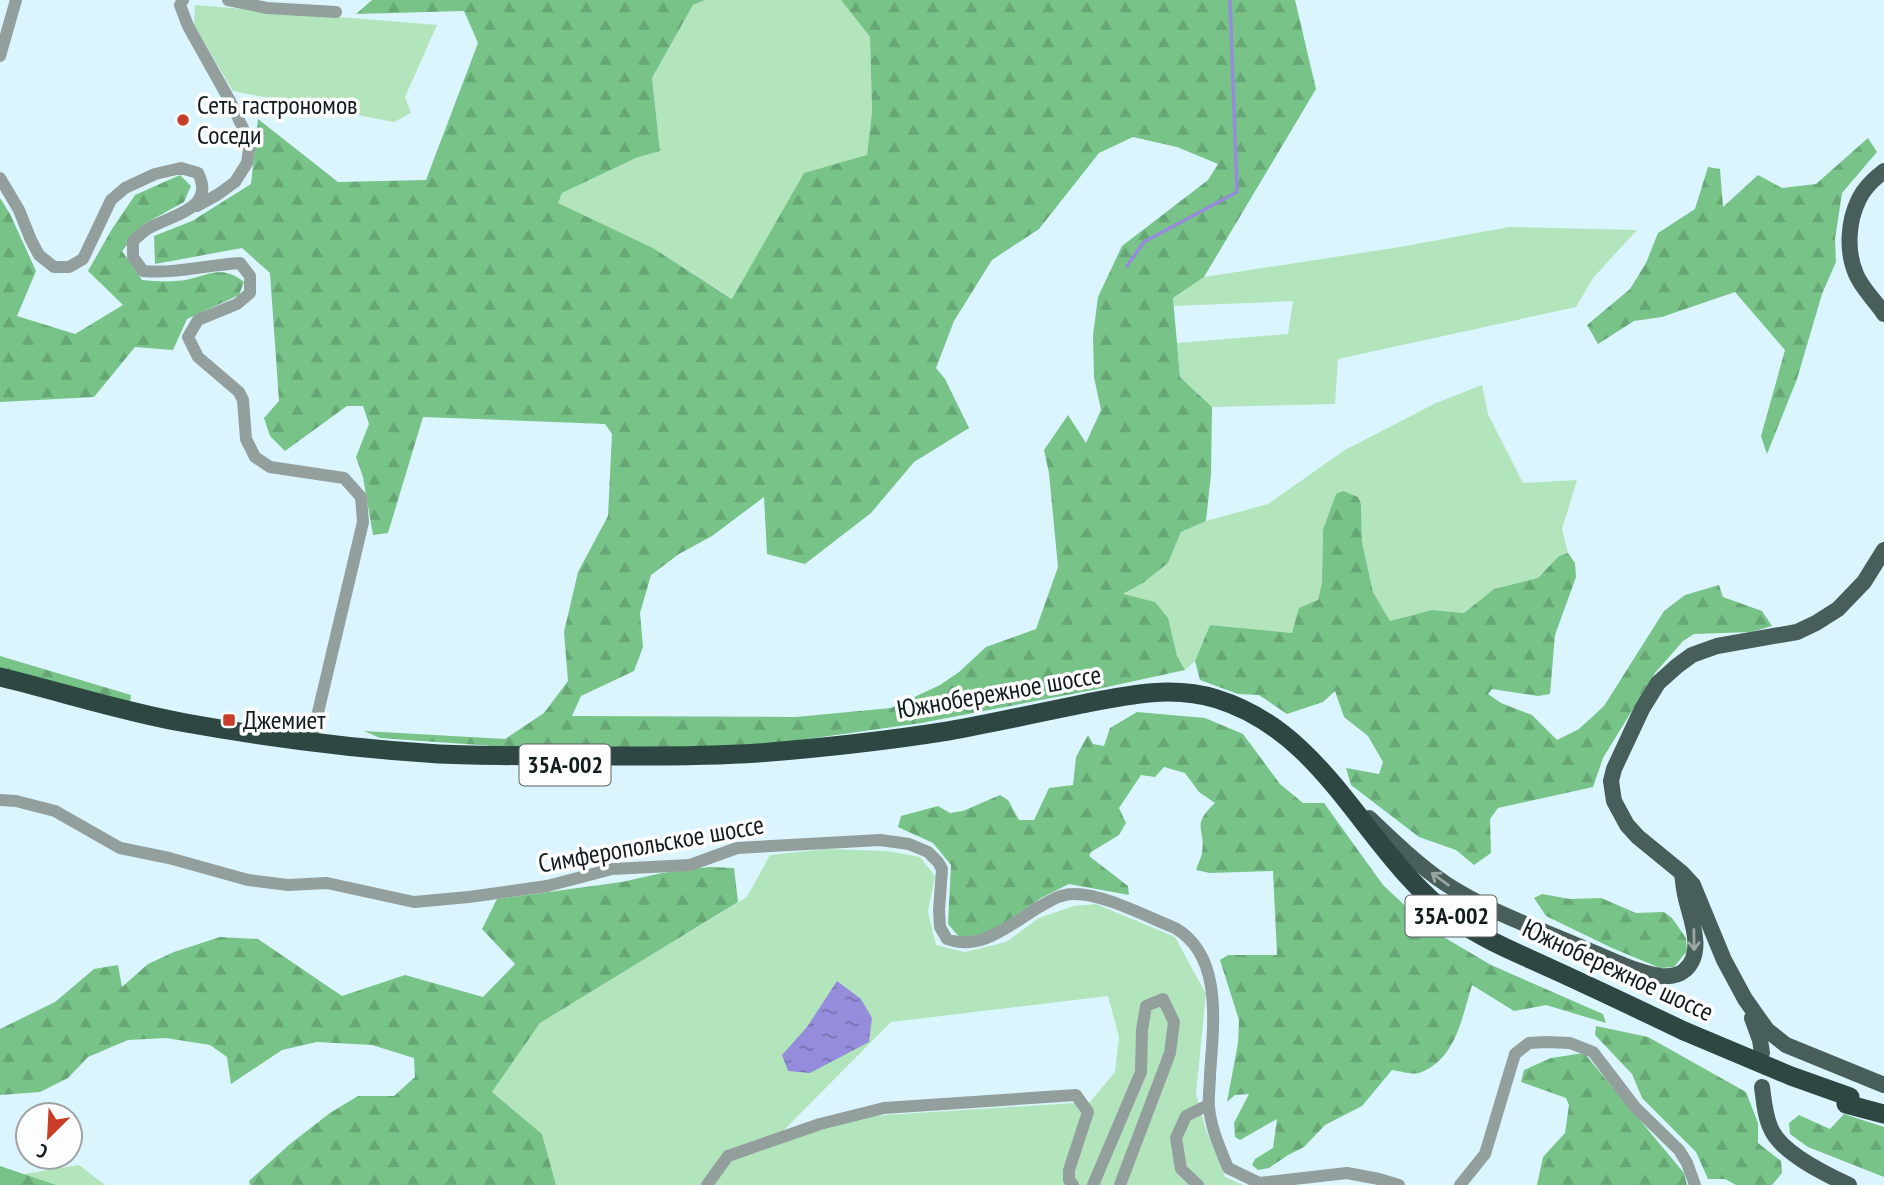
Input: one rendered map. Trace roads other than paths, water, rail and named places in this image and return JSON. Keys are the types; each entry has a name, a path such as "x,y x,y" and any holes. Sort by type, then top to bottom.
{"highway":[{"name":"Южнобережное шоссе","path":"0,677 179,722 307,742 339,750 430,761 561,765 669,765 774,761 855,754 994,732 1134,704 1178,701 1198,704 1217,709 1248,724 1286,750 1310,773 1396,879 1420,903 1451,927 1485,946 1792,1085 1884,1114"},
{"name":"Южнобережное шоссе","path":"0,686 177,731 308,752 339,750 610,756 757,753 859,743 926,734 1131,695 1178,692 1218,699 1273,727 1297,746 1337,788 1403,872 1457,921 1682,1034"},
{"path":"270,746 275,742 307,742"},
{"name":"Южнобережное шоссе","path":"1848,1101 1884,1108"}],"main road":[{"path":"1884,171 1859,198 1850,224 1850,248 1856,274 1884,314"},
{"path":"1762,1053 1745,999 1713,936 1693,885 1627,825 1612,792 1611,781 1636,720 1658,683 1692,655 1717,646 1797,632 1816,623 1838,609 1864,582 1884,550"},
{"path":"1337,788 1400,848 1445,883 1478,903 1511,919 1647,973 1674,976 1687,969 1692,961 1695,940 1682,873"},
{"path":"1745,999 1767,1030 1786,1045 1884,1085"},
{"path":"1816,1059 1780,1054 1768,1062 1762,1079 1768,1123 1779,1142 1788,1150 1849,1185"}],"street":[{"path":"0,56 16,0"},
{"path":"183,0 180,5 188,26 250,143 247,163 235,182 217,195 148,228 133,241 133,257 143,271 164,273 240,264 250,276 250,293 237,304 198,320 188,337 198,357 239,392 243,400 246,439 255,457 270,467 344,478 361,497 363,522 307,742"},
{"path":"228,0 267,8 336,12"},
{"path":"0,178 19,210 39,256 54,267 69,267 83,259 111,200 125,188 155,174 181,168 198,173 202,181 201,197 192,208"},
{"name":"Симферопольское шоссе","path":"0,800 16,801 55,811 120,848 169,858 248,880 288,885 327,883 414,902 547,886 612,869 690,865 737,848 880,840 909,845 928,852 942,869 940,927 947,939 958,944 975,943 993,936 1055,897 1073,894 1097,897 1185,933 1195,943 1211,977 1213,1031 1209,1105 1215,1138 1228,1168 1259,1183 1347,1173 1399,1185"},
{"path":"1093,1185 1141,1072 1142,1030 1146,1006 1163,999 1174,1022 1170,1053 1120,1185"},
{"path":"1460,1185 1485,1154 1515,1054 1529,1043 1570,1042 1593,1052 1635,1107 1679,1150 1695,1185"},
{"path":"707,1185 728,1156 820,1124 884,1108 1076,1095 1088,1112 1069,1170 1069,1180 1073,1185"},
{"path":"1198,1185 1181,1169 1175,1138 1186,1116 1209,1105"}],"water":[{"path":"837,981 861,999 872,1018 869,1042 810,1073 788,1071 782,1055 807,1027"}],"waterway":[{"path":"1127,266 1144,242 1237,192 1230,0"}],"place":[{"name":"Сеть гастрономов Соседи","path":"183,120"},
{"name":"Джемиет","path":"229,720"}]}
